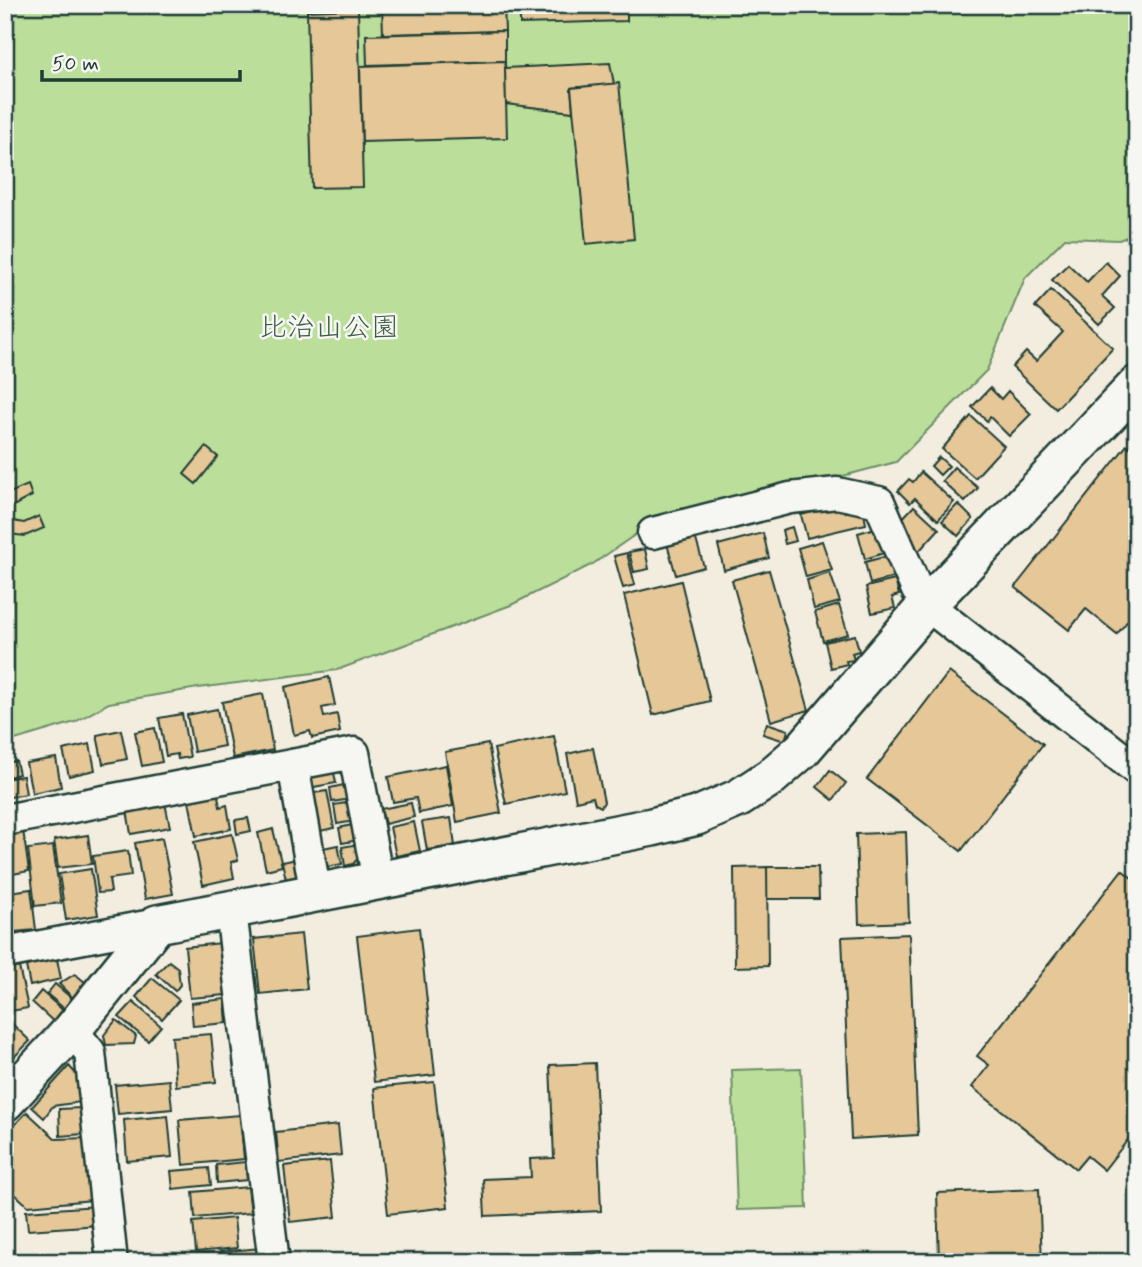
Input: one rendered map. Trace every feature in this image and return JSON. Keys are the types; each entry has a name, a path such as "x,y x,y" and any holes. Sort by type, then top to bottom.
{"street":[{"path":"5,953 652,827 697,816 739,798 771,777 802,750 928,605 1137,385"},
{"path":"653,533 790,498 837,493 879,502 917,590 928,605 1137,770"},
{"path":"5,820 354,753 377,881"},
{"path":"293,765 313,878"},
{"path":"231,911 274,1262"},
{"path":"5,1102 72,1030 157,924"},
{"path":"72,1030 90,1052 112,1262"}],"green space":[{"name":"比治山公園","path":"5,5 1137,5 1137,233 1119,240 1065,238 1025,278 987,370 896,462 645,528 593,564 511,605 337,670 109,703 75,722 5,743"},
{"path":"801,1068 807,1208 737,1210 732,1070"}],"building":[{"path":"382,5 504,5 505,31 383,34"},
{"path":"520,5 627,5 627,21 520,24"},
{"path":"358,9 363,187 312,188 307,11"},
{"path":"505,31 505,61 367,65 366,35"},
{"path":"505,61 507,138 362,142 360,66"},
{"path":"610,63 614,84 571,88 573,112 506,104 505,68"},
{"path":"619,83 634,239 586,244 571,88"},
{"path":"1106,262 1120,276 1102,296 1115,308 1099,324 1052,280 1068,264 1087,282"},
{"path":"1051,290 1113,348 1056,409 1012,367 1026,352 1036,361 1063,332 1035,307"},
{"path":"990,388 1001,399 1008,391 1031,414 1009,436 990,417 987,421 972,407"},
{"path":"971,416 1004,446 975,478 942,449"},
{"path":"1127,445 1137,453 1137,609 1117,634 1086,609 1069,630 1015,587"},
{"path":"206,447 218,457 196,484 184,474"},
{"path":"939,457 949,466 940,475 931,466"},
{"path":"954,467 978,488 965,502 942,481"},
{"path":"921,472 954,502 938,520 915,498 910,503 898,491 909,479 913,482"},
{"path":"28,485 32,496 13,506 10,516 13,521 24,523 39,516 44,528 25,536 9,534 5,532 5,495"},
{"path":"844,504 846,512 863,508 866,524 807,538 801,515"},
{"path":"958,504 973,519 958,536 942,521"},
{"path":"914,506 939,529 919,551 905,539 911,533 899,522"},
{"path":"882,526 890,551 865,559 858,533"},
{"path":"792,527 796,541 785,544 782,530"},
{"path":"763,533 769,558 724,570 718,545"},
{"path":"695,536 704,567 676,575 667,544"},
{"path":"822,541 832,570 806,577 798,548"},
{"path":"645,549 649,569 634,572 629,552"},
{"path":"627,553 635,585 623,588 614,556"},
{"path":"895,554 903,575 870,584 865,562"},
{"path":"769,570 809,710 771,721 732,580"},
{"path":"830,573 840,602 814,609 807,580"},
{"path":"895,580 899,595 892,597 895,608 872,613 866,587"},
{"path":"681,581 710,701 653,715 624,595"},
{"path":"839,605 848,634 823,641 815,612"},
{"path":"855,635 859,651 852,653 854,660 831,668 825,642"},
{"path":"949,672 1043,744 961,851 867,779"},
{"path":"329,677 335,705 322,708 324,717 337,714 340,732 312,738 310,731 294,735 285,687"},
{"path":"263,694 273,750 233,758 222,702"},
{"path":"217,709 224,746 194,752 187,715"},
{"path":"182,714 190,757 178,759 177,754 166,756 159,718"},
{"path":"767,723 788,730 785,741 763,734"},
{"path":"155,728 162,762 142,766 135,732"},
{"path":"121,730 127,759 103,764 97,735"},
{"path":"554,736 565,791 506,804 494,749"},
{"path":"90,744 95,770 69,776 63,750"},
{"path":"488,744 501,813 457,822 445,752"},
{"path":"593,748 604,802 601,807 595,804 593,797 576,801 567,754"},
{"path":"56,758 61,787 32,793 26,763"},
{"path":"16,761 19,774 9,777 6,763"},
{"path":"446,765 453,806 419,813 416,798 393,802 388,777"},
{"path":"333,768 336,783 308,788 305,773"},
{"path":"830,770 846,783 833,800 817,787"},
{"path":"23,776 26,794 5,798 5,779"},
{"path":"348,784 351,799 332,802 330,788"},
{"path":"217,790 220,807 227,805 231,829 196,836 188,796"},
{"path":"327,791 334,828 315,832 308,794"},
{"path":"352,802 355,821 337,824 334,805"},
{"path":"165,803 170,827 131,834 127,810"},
{"path":"411,803 414,817 385,824 381,809"},
{"path":"248,818 251,831 237,834 235,820"},
{"path":"451,818 455,846 427,850 422,822"},
{"path":"414,822 420,851 396,856 390,827"},
{"path":"356,824 359,840 342,843 339,828"},
{"path":"273,829 282,866 266,870 258,833"},
{"path":"23,830 29,871 7,875 5,832"},
{"path":"906,832 909,922 859,924 856,834"},
{"path":"232,834 238,860 231,862 234,878 203,885 194,842"},
{"path":"88,835 92,864 58,868 54,840"},
{"path":"162,838 173,894 145,899 135,843"},
{"path":"359,844 361,855 353,864 345,866 342,847"},
{"path":"338,845 342,864 322,868 318,849"},
{"path":"53,846 61,903 35,906 28,849"},
{"path":"128,851 131,876 109,879 111,892 98,893 93,856"},
{"path":"302,858 306,874 286,879 282,862"},
{"path":"767,867 818,867 819,899 767,899"},
{"path":"767,867 768,966 735,967 734,868"},
{"path":"91,869 98,915 66,920 59,874"},
{"path":"1122,870 1137,882 1137,1128 1104,1170 1087,1156 1076,1169 972,1087 989,1065 977,1056"},
{"path":"31,889 36,930 14,932 9,892"},
{"path":"419,928 435,1075 374,1082 357,936"},
{"path":"301,934 307,989 260,994 254,939"},
{"path":"909,934 918,1135 851,1139 842,937"},
{"path":"221,943 226,995 190,998 185,947"},
{"path":"57,959 61,979 30,986 26,966"},
{"path":"169,961 178,968 180,985 175,991 156,974"},
{"path":"19,967 28,1008 5,1012 5,970"},
{"path":"75,974 90,986 76,1001 59,984"},
{"path":"152,978 179,1000 162,1019 136,997"},
{"path":"55,984 76,1002 68,1012 47,994"},
{"path":"41,991 66,1013 56,1024 32,1002"},
{"path":"225,999 227,1023 193,1026 191,1003"},
{"path":"133,1002 161,1026 148,1041 119,1017"},
{"path":"5,1020 30,1041 5,1066"},
{"path":"116,1020 136,1036 134,1044 106,1045 104,1035"},
{"path":"211,1034 216,1082 176,1086 172,1037"},
{"path":"595,1063 601,1211 485,1216 483,1179 531,1177 530,1159 554,1158 550,1065"},
{"path":"69,1066 78,1076 81,1102 53,1106 44,1118 32,1107"},
{"path":"169,1080 172,1109 118,1114 115,1085"},
{"path":"434,1082 448,1207 388,1214 374,1088"},
{"path":"81,1108 83,1134 60,1136 59,1109"},
{"path":"27,1112 56,1139 88,1138 92,1200 28,1206 5,1185 5,1135"},
{"path":"240,1115 244,1159 183,1165 179,1120"},
{"path":"168,1116 172,1157 127,1161 124,1120"},
{"path":"338,1125 341,1155 279,1162 276,1132"},
{"path":"330,1161 336,1217 290,1222 284,1166"},
{"path":"245,1162 247,1180 217,1183 216,1165"},
{"path":"209,1168 211,1185 173,1189 171,1171"},
{"path":"248,1187 251,1213 195,1218 193,1192"},
{"path":"1039,1189 1042,1262 939,1262 937,1193"},
{"path":"97,1206 99,1225 28,1230 26,1211"},
{"path":"234,1218 237,1248 196,1252 193,1222"},
{"path":"260,1248 261,1262 221,1262 220,1252"},
{"path":"603,1251 604,1262 546,1262 546,1253"},
{"path":"161,1255 161,1262 133,1262 133,1257"},
{"path":"209,1255 209,1262 187,1262 186,1257"}]}
